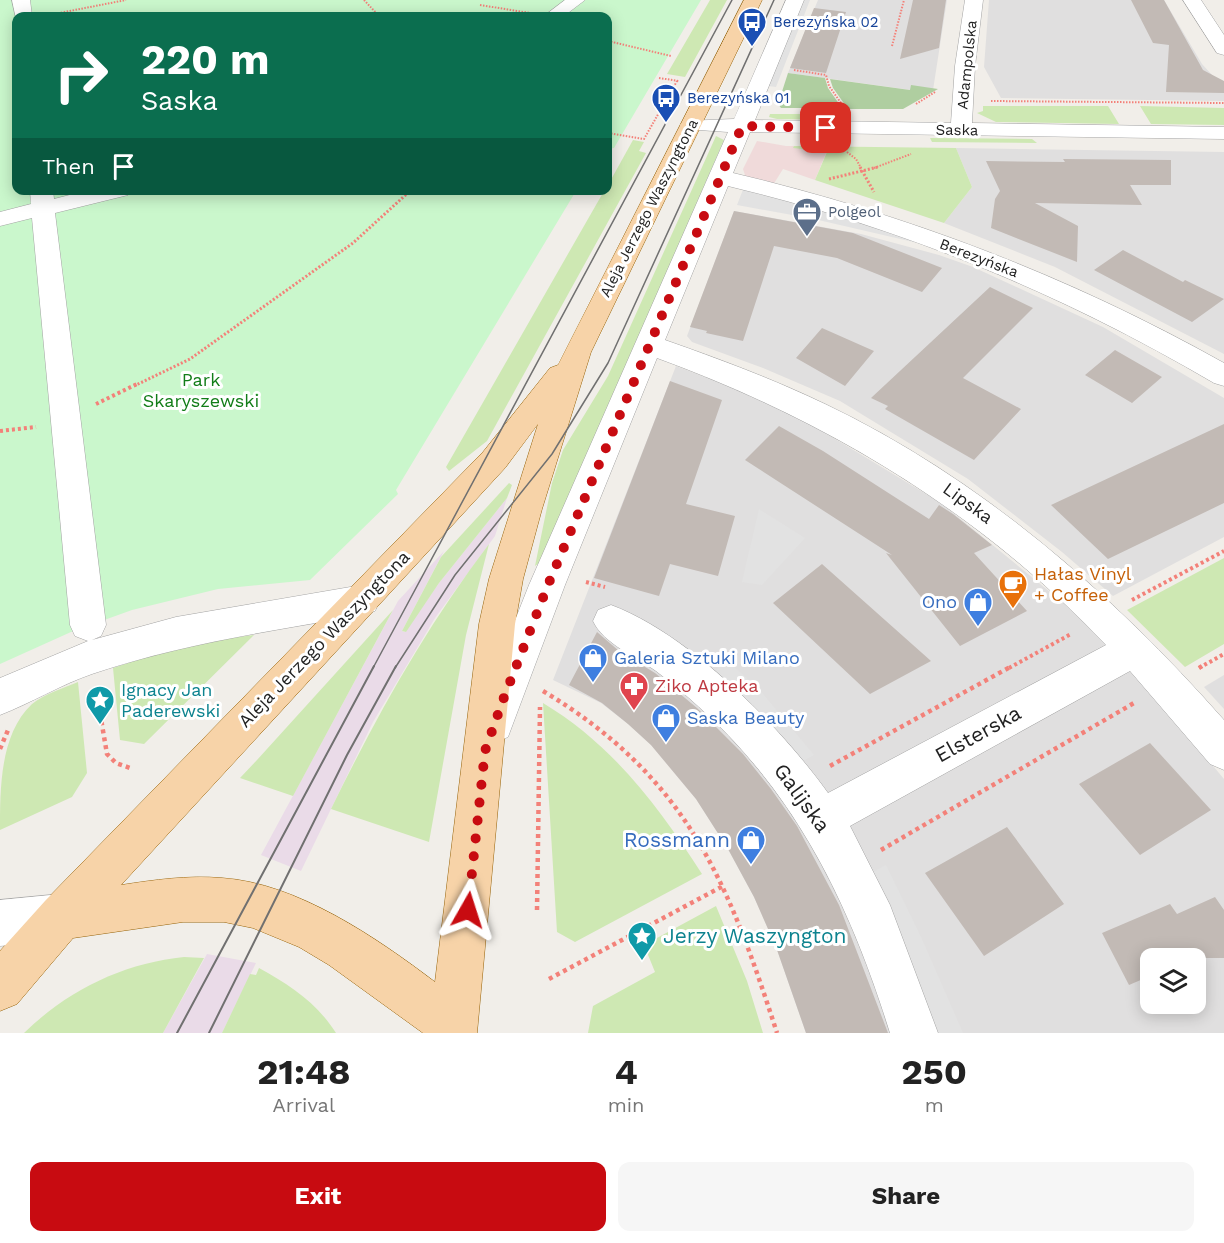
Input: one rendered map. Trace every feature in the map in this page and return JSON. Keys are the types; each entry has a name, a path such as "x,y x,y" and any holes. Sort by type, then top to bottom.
{"main road":[{"name":"Aleja Jerzego Waszyngtona","path":"455,1031 497,624 506,579 577,352 753,0"},
{"name":"Aleja Jerzego Waszyngtona","path":"0,987 61,917 494,460 521,429 577,352"},
{"path":"61,917 182,900 225,900 247,904 308,928 351,952 415,995 455,1031"}],"street":[{"path":"559,12 576,0"},
{"name":"Aleja Jerzego Waszyngtona","path":"485,751 548,585 795,0"},
{"name":"Adampolska","path":"962,130 965,66 974,0"},
{"path":"1192,0 1224,49"},
{"name":"Saska","path":"691,125 1224,133"},
{"name":"Berezyńska","path":"720,177 824,203 896,226 1023,275 1149,333 1224,376"},
{"path":"0,219 42,200 81,195"},
{"path":"42,200 88,625"},
{"name":"Lipska","path":"649,345 700,360 796,400 887,449 985,514 1109,614 1135,649 1176,681 1224,750"},
{"path":"0,698 92,656 184,629 362,600"},
{"name":"Galijska","path":"611,621 674,661 700,682 754,736 819,817 848,868 897,981 914,1033"},
{"name":"Elsterska","path":"819,817 847,806 1135,649"},
{"path":"0,923 61,917"}],"path":[{"path":"61,12 126,0"},
{"path":"364,0 375,12"},
{"path":"892,46 904,0"},
{"path":"480,5 524,12"},
{"path":"612,42 671,56"},
{"path":"786,69 826,75 832,91 846,111"},
{"path":"659,78 683,82"},
{"path":"612,134 644,139 677,81"},
{"path":"911,107 939,90"},
{"path":"990,101 1224,103"},
{"path":"840,147 856,159 880,199"},
{"path":"776,190 863,172 917,151"},
{"path":"0,431 27,430 64,418 190,359 353,243 406,195"},
{"path":"792,781 820,771 1224,551"},
{"path":"848,868 1224,654"},
{"path":"96,685 107,754 116,763 133,769"},
{"path":"537,910 537,760 541,690 566,704 621,747 654,781 681,816 723,886 751,952 777,1033"},
{"path":"549,979 723,886"}],"shaded area":[{"path":"797,0 810,0 776,87 761,85"},
{"path":"818,0 947,0 933,90 911,90 788,73"},
{"path":"989,0 1164,0 1202,64 1224,88 1224,101 1001,98 984,67"},
{"path":"757,141 786,146 829,146 815,180 783,169 773,185 746,178 743,169"},
{"path":"956,148 1224,152 1224,354 1055,267 944,223 972,187"},
{"path":"744,187 805,202 935,247 814,219 737,205"},
{"path":"734,211 861,234 939,255 973,267 1103,327 1224,398 1224,537 1113,596 1062,552 968,479 840,401 763,368 692,342 687,336"},
{"path":"676,366 751,394 799,417 941,503 1077,614 1168,712 1224,779 1224,1033 806,1033 776,947 754,897 728,849 696,799 651,745 601,703 553,680"},
{"path":"507,498 495,536 435,618 373,722 301,871 261,855 398,601 444,551 402,631 405,632 439,583"},
{"path":"759,509 805,538 762,585 742,582"},
{"path":"724,658 758,688 814,755 794,766 712,678"},
{"path":"1224,675 1224,709 1204,687"},
{"path":"886,865 921,937 963,1033 925,1033 862,878"},
{"path":"207,954 256,963 222,1033 163,1033"}],"green space":[{"name":"Park Skaryszewski","path":"0,0 701,0 612,148 612,12 12,12 12,195 574,195 396,490 398,494 310,580 218,589 132,610 71,632 0,664"},
{"path":"710,0 727,0 685,77 667,74"},
{"path":"788,73 825,78 828,88 842,108 781,108 778,104"},
{"path":"830,79 910,90 911,85 938,89 903,109 848,109 833,88"},
{"path":"983,106 1108,106 1119,124 996,122 977,113 983,111"},
{"path":"1140,106 1224,108 1224,125 1151,124"},
{"path":"770,114 833,114 833,120 777,119 769,117"},
{"path":"716,136 724,140 542,561 535,566 552,483 563,450 608,376"},
{"path":"930,138 1032,139 1037,143 932,142"},
{"path":"633,140 644,142 639,151 646,153 487,441 449,471 446,467 602,195 612,195 612,178"},
{"path":"794,146 956,148 972,187 944,223 815,180 827,152 793,148"},
{"path":"509,483 512,485 507,498 439,583 406,632 402,631 441,557"},
{"path":"489,544 466,635 429,842 331,809 366,740 423,640"},
{"path":"1224,558 1224,644 1185,667 1127,610"},
{"path":"393,610 293,796 240,778 257,760"},
{"path":"254,635 144,744 120,740 113,668 182,647"},
{"path":"78,682 87,773 72,797 0,830 0,797 4,762 21,716 37,700"},
{"path":"543,703 591,738 633,779 669,825 702,874 575,942 557,932"},
{"path":"716,906 747,981 763,1033 588,1033 593,1006 655,972 644,945"},
{"path":"184,957 204,958 163,1033 24,1033 59,1004 98,981 140,965"},
{"path":"259,968 302,996 329,1022 336,1033 222,1033 250,974 256,975"}],"building":[{"path":"913,0 946,0 939,48 900,59"},
{"path":"1131,0 1164,0 1203,70 1224,81 1224,93 1166,92 1169,45 1153,43"},
{"path":"814,8 846,12 826,73 790,68"},
{"path":"1063,159 1171,160 1171,185 1130,185 1142,205 1035,203 1078,226 1077,262 991,228 995,199 1000,191 986,161 1065,162"},
{"path":"734,211 853,233 942,268 922,292 837,258 774,246 743,341 706,333 707,331 690,327"},
{"path":"1123,250 1183,282 1185,280 1224,299 1192,322 1094,270"},
{"path":"990,287 1033,308 963,378 1021,409 974,460 885,409 888,406 871,398"},
{"path":"822,328 874,351 845,386 796,358"},
{"path":"1115,350 1162,377 1132,403 1085,375"},
{"path":"670,381 722,400 686,504 735,516 718,576 670,564 659,596 594,578"},
{"path":"1224,424 1224,503 1108,559 1051,505"},
{"path":"779,426 823,451 929,519 939,505 953,514 992,545 974,553 1027,611 960,646 886,553 892,555 745,460"},
{"path":"822,564 931,661 870,694 773,603"},
{"path":"597,632 619,651 655,673 697,708 743,754 771,789 797,826 839,905 888,1033 806,1033 776,947 754,897 728,849 696,799 651,745 628,724 602,703 569,685"},
{"path":"1150,743 1211,810 1140,855 1079,784"},
{"path":"1007,827 1064,904 984,956 925,873"},
{"path":"1215,897 1224,910 1224,958 1206,958 1206,948 1140,948 1140,980 1129,985 1102,933 1170,904 1177,914"}],"tram line":[{"path":"373,668 732,0"},
{"path":"395,668 455,575 552,454 608,363 774,0"},
{"path":"177,1033 374,666"},
{"path":"209,1033 347,755 396,666"}],"place":[{"name":"Berezyńska 02","path":"752,48"},
{"name":"Berezyńska 01","path":"666,124"},
{"name":"Polgeol","path":"807,238"},
{"name":"Hałas Vinyl + Coffee","path":"1013,610"},
{"name":"Ono","path":"978,628"},
{"name":"Galeria Sztuki Milano","path":"593,684"},
{"name":"Ziko Apteka","path":"634,712"},
{"name":"Ignacy Jan Paderewski","path":"100,726"},
{"name":"Saska Beauty","path":"666,744"},
{"name":"Rossmann","path":"751,866"},
{"name":"Jerzy Waszyngton","path":"642,962"}],"route":[{"path":"468,910 485,751 517,661 548,585 742,126 826,128"}]}
